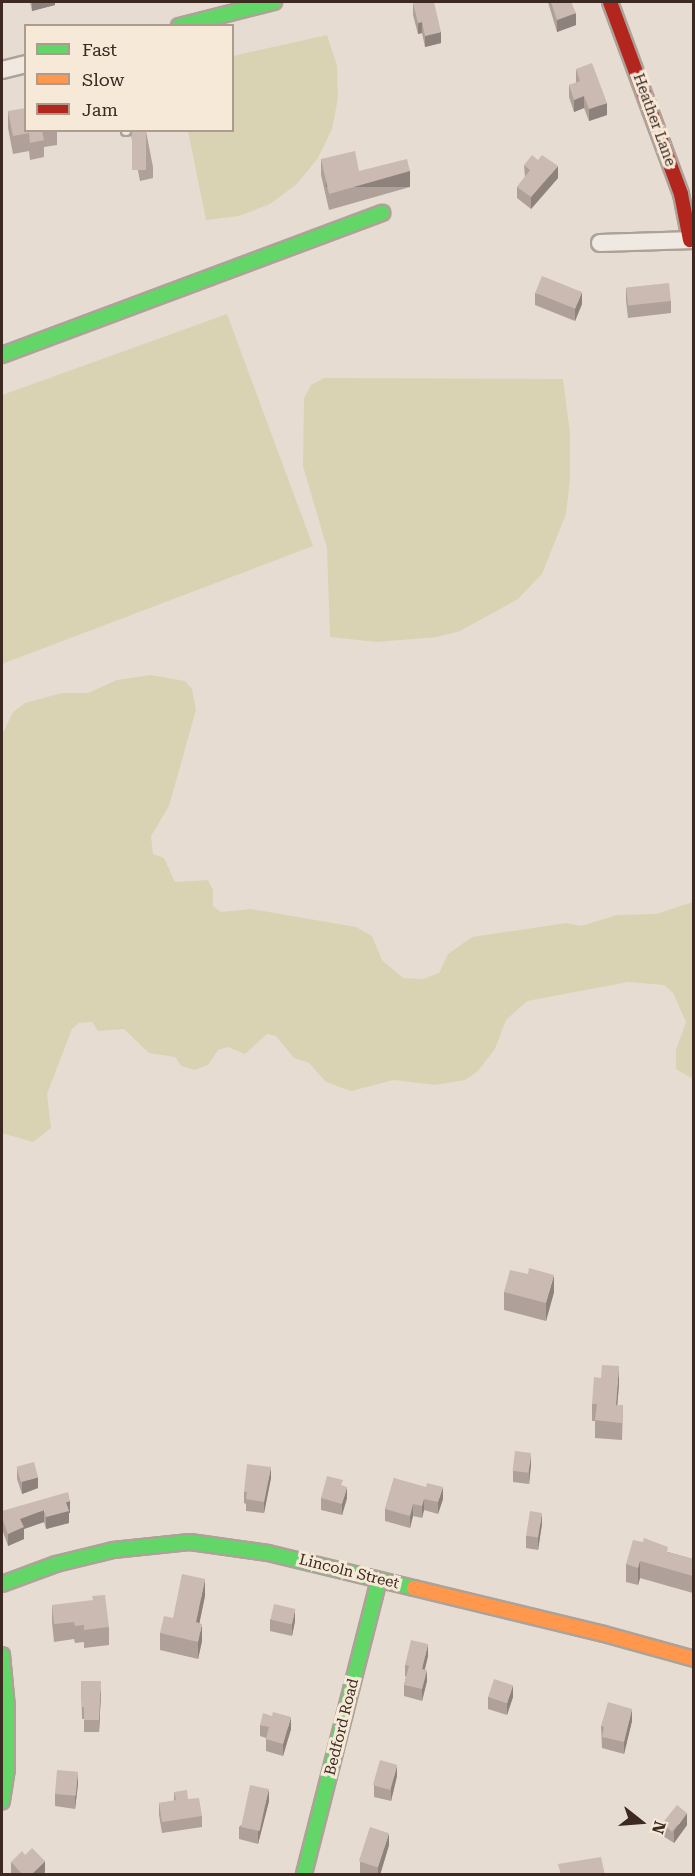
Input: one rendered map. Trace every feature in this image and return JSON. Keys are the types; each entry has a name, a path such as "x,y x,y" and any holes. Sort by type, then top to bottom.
{"street":[{"path":"187,24 274,2"},
{"name":"Heather Lane","path":"610,2 681,194 692,240"},
{"path":"2,70 24,64"},
{"path":"2,355 382,213"},
{"path":"600,243 692,240"},
{"name":"Lincoln Street","path":"2,1584 56,1564 113,1551 190,1542 268,1553 604,1634 693,1659"},
{"name":"Bedford Road","path":"304,1875 379,1580"},
{"path":"2,1655 7,1719 7,1769 2,1802"}],"shaded area":[{"path":"327,35 337,66 338,98 332,129 318,158 297,184 270,204 239,216 206,220 188,132 234,132 234,56"},
{"path":"227,314 313,546 2,664 2,395"},
{"path":"324,378 563,379 570,433 570,479 566,514 542,574 518,599 460,631 437,637 376,642 330,637 327,548 303,466 304,398 311,385"},
{"path":"151,675 185,681 192,689 196,710 169,806 151,836 153,854 164,858 175,882 208,880 213,890 213,906 221,912 251,909 356,927 372,936 382,960 403,978 423,979 439,973 448,954 472,937 566,923 581,926 617,915 656,914 693,902 693,1079 676,1069 676,1050 686,1022 673,993 664,985 628,982 527,1001 506,1020 495,1049 478,1071 465,1080 435,1085 394,1080 351,1091 326,1082 309,1063 294,1058 276,1036 267,1034 245,1054 228,1047 218,1050 208,1065 195,1070 181,1066 175,1057 149,1053 124,1029 98,1031 92,1022 79,1023 72,1029 47,1094 51,1128 33,1142 2,1133 2,735 13,712 25,703 62,693 88,693 117,680"}],"building":[{"path":"434,2 441,32 425,36 422,22 418,23 413,3"},
{"path":"551,2 571,2 576,13 557,20"},
{"path":"592,63 607,103 589,109 584,96 574,100 569,85 580,81 576,69"},
{"path":"24,108 24,132 42,132 44,140 30,143 29,133 13,136 8,111"},
{"path":"132,132 146,132 146,170 132,170"},
{"path":"355,151 359,171 407,159 410,171 329,194 321,159"},
{"path":"532,155 538,160 542,155 558,166 531,197 517,187 530,170 524,165"},
{"path":"542,276 582,292 575,309 535,293"},
{"path":"669,283 671,301 628,305 626,287"},
{"path":"529,1268 554,1275 546,1303 504,1292 510,1270 528,1274"},
{"path":"602,1365 619,1366 616,1405 623,1405 622,1423 595,1420 597,1404 592,1404 594,1377 601,1378"},
{"path":"515,1451 531,1453 528,1473 513,1471"},
{"path":"34,1462 38,1477 21,1482 17,1467"},
{"path":"247,1464 271,1467 264,1502 246,1499 247,1492 244,1492"},
{"path":"327,1476 343,1480 341,1485 347,1487 342,1504 321,1498"},
{"path":"394,1478 426,1487 427,1483 443,1487 438,1502 424,1499 422,1506 413,1504 410,1516 385,1509"},
{"path":"68,1492 70,1501 66,1502 69,1511 46,1517 44,1510 20,1519 24,1527 8,1534 2,1511"},
{"path":"530,1511 542,1513 538,1538 526,1536"},
{"path":"644,1538 668,1547 667,1552 693,1559 693,1576 640,1561 638,1568 626,1564 633,1540 643,1542"},
{"path":"182,1574 205,1579 196,1622 202,1624 198,1642 160,1633 164,1616 173,1618"},
{"path":"105,1595 109,1627 84,1630 84,1625 75,1626 74,1622 54,1624 52,1605 93,1600 92,1596"},
{"path":"274,1604 295,1609 292,1625 270,1620"},
{"path":"411,1640 428,1644 422,1669 427,1670 422,1689 404,1685 409,1666 405,1665"},
{"path":"494,1679 513,1685 507,1703 488,1697"},
{"path":"81,1681 101,1681 99,1720 84,1720"},
{"path":"608,1702 632,1709 624,1742 602,1737 604,1727 601,1726"},
{"path":"273,1712 291,1717 283,1744 266,1739 269,1727 260,1725 263,1713 272,1716"},
{"path":"380,1760 397,1765 390,1790 373,1785"},
{"path":"57,1770 78,1772 76,1796 55,1794"},
{"path":"250,1785 269,1789 260,1831 241,1827"},
{"path":"187,1790 188,1799 199,1798 202,1816 162,1822 159,1803 176,1800 174,1792"},
{"path":"677,1805 687,1813 672,1832 662,1824"},
{"path":"370,1827 389,1833 378,1867 359,1861"},
{"path":"32,1848 45,1861 31,1875 23,1875 11,1862 22,1851 25,1855"},
{"path":"601,1857 605,1875 561,1875 558,1864"}],"traffic: fast":[{"path":"187,24 274,2"},
{"path":"2,355 382,213"},
{"path":"2,1584 56,1564 113,1550 190,1542 268,1553 414,1588"},
{"path":"304,1874 379,1580"},
{"path":"2,1655 7,1708 7,1769 2,1802"}],"traffic: slow":[{"path":"414,1588 604,1634 694,1659"}],"traffic: jam":[{"path":"610,2 681,194 690,240"}]}
